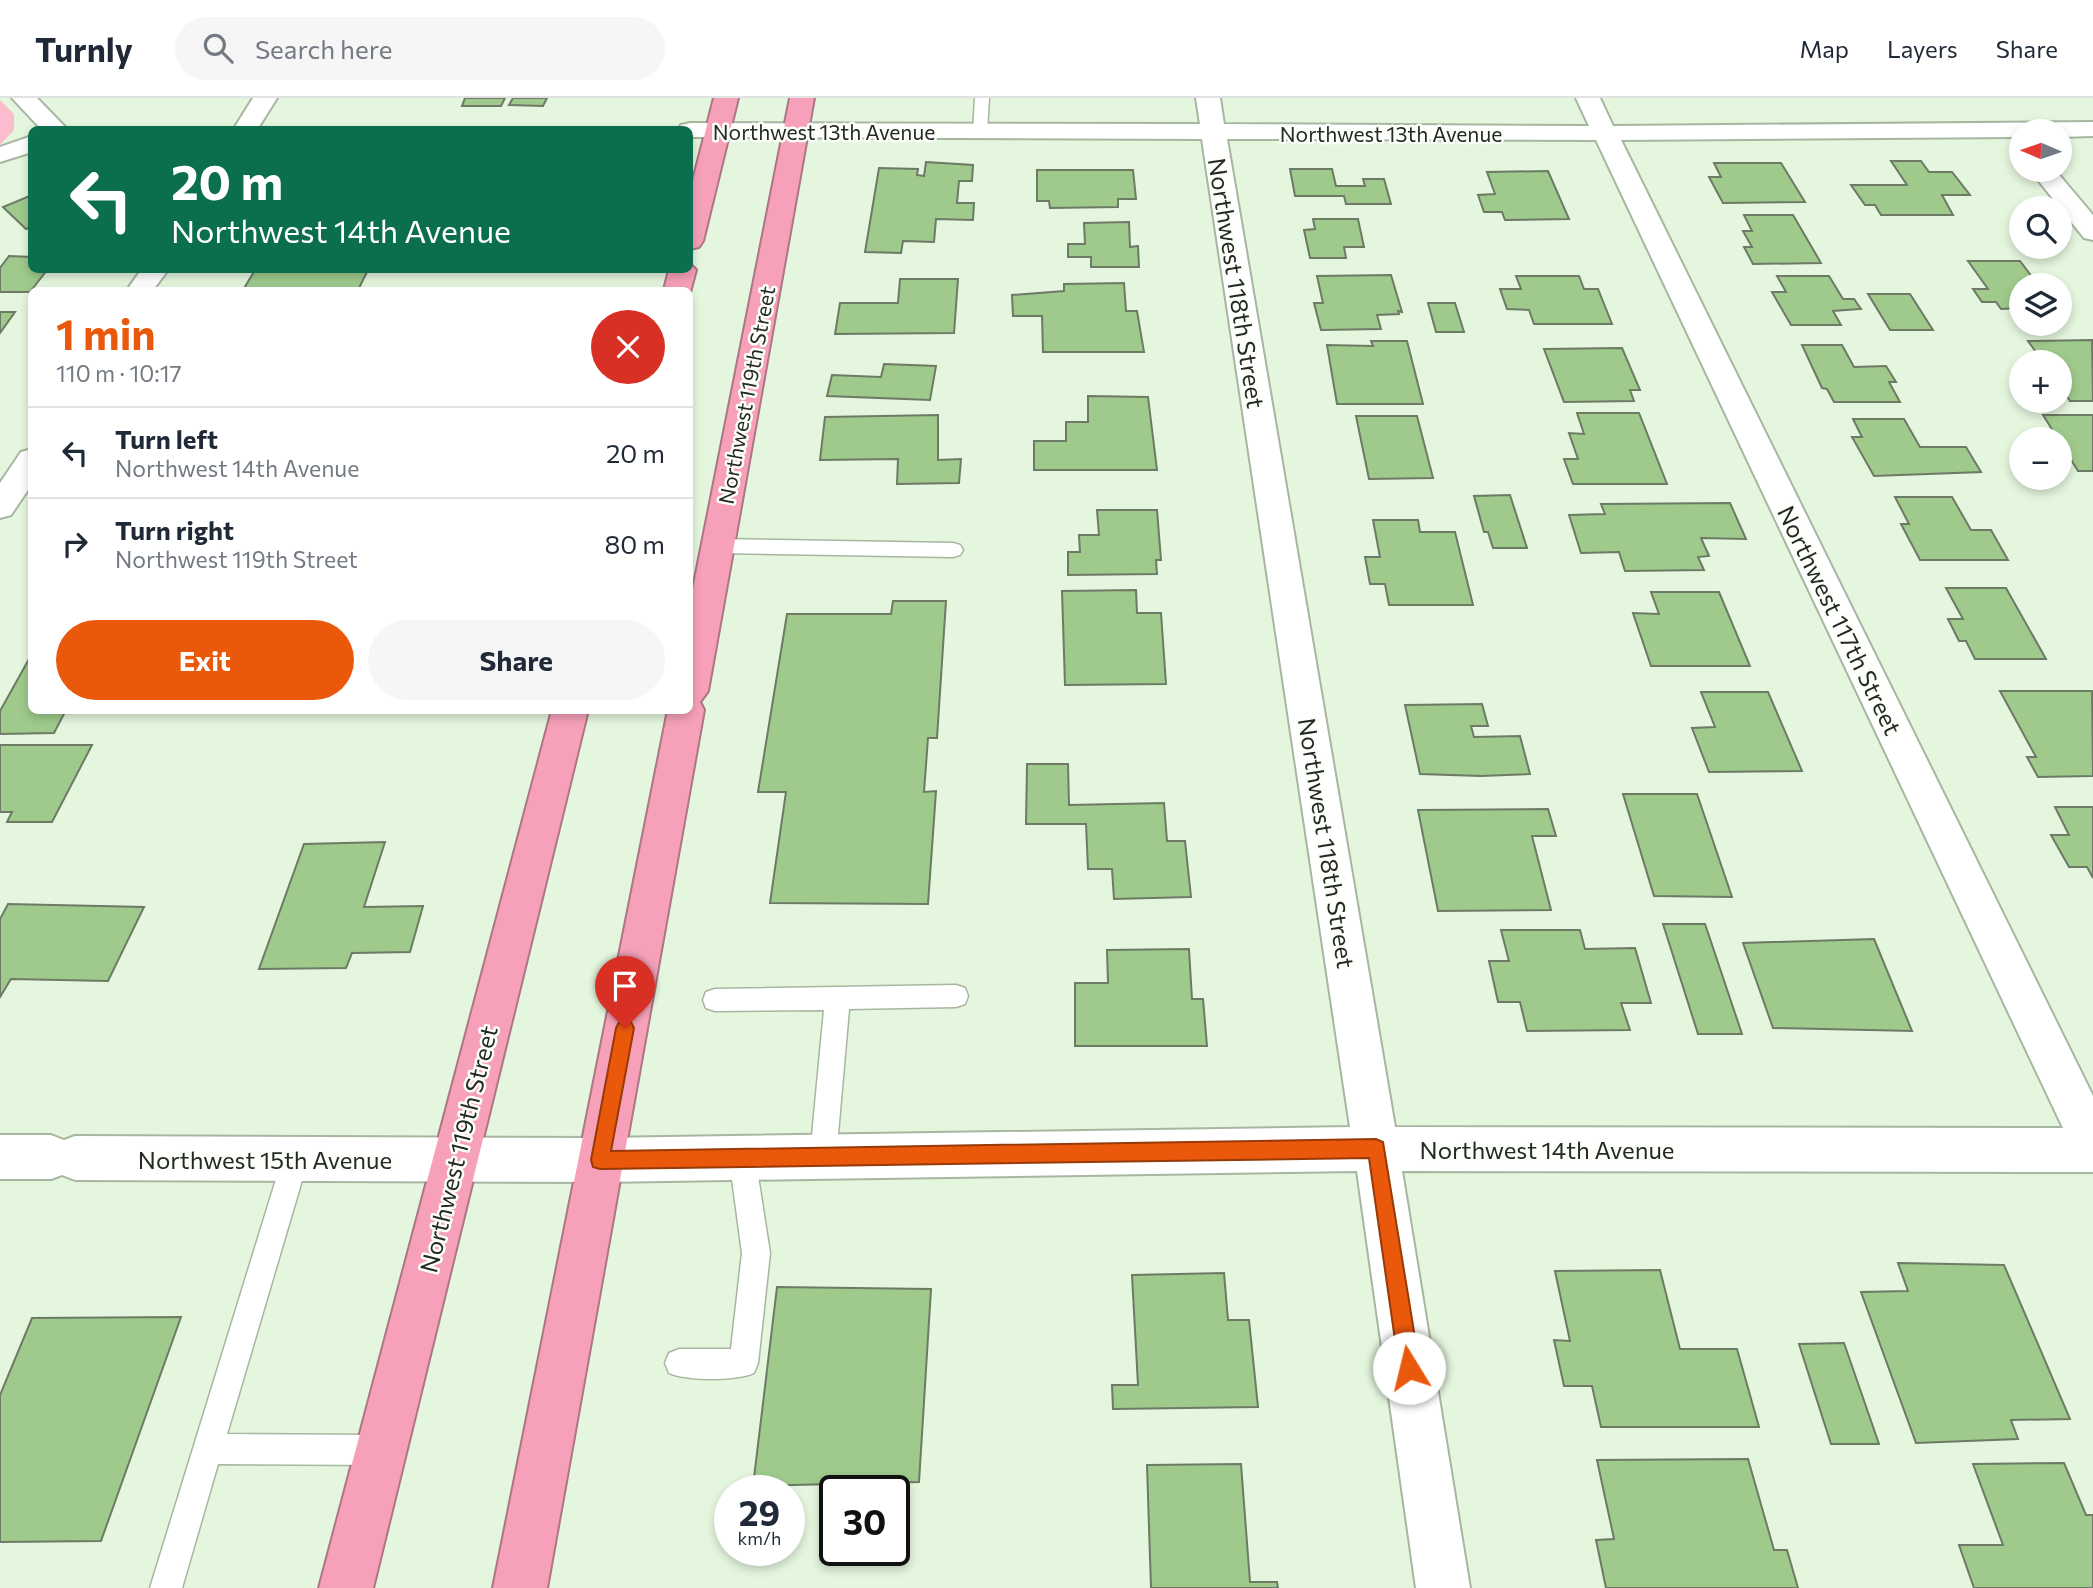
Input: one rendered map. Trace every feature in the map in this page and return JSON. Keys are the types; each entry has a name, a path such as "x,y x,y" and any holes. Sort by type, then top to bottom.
{"highway":[{"path":"693,229 726,98"},
{"name":"Northwest 119th Street","path":"693,675 802,98"},
{"name":"Northwest 119th Street","path":"346,1588 569,714"},
{"path":"520,1588 685,714"}],"street":[{"path":"24,98 52,126"},
{"path":"248,126 265,98"},
{"name":"Northwest 117th Street","path":"1588,98 2093,1143"},
{"path":"1992,108 2009,129"},
{"name":"Northwest 13th Avenue","path":"693,130 980,132 1210,115 1604,132 2009,137"},
{"name":"Northwest 118th Street","path":"1210,115 1376,1149 1443,1588"},
{"name":"Northwest 13th Avenue","path":"2072,131 2093,129"},
{"path":"0,156 28,145"},
{"path":"2052,182 2093,232"},
{"path":"0,507 28,464"},
{"name":"Northwest 14th Avenue","path":"456,1159 600,1160 1376,1149 2093,1150"},
{"name":"Northwest 15th Avenue","path":"0,1157 456,1159"}],"lane":[{"path":"980,132 982,98"},
{"path":"717,546 953,550"},
{"path":"715,1000 956,996"},
{"path":"823,1157 838,997"},
{"path":"679,1363 744,1363 756,1253 742,1157"},
{"path":"166,1588 295,1160"},
{"path":"209,1449 382,1450"}],"shaded area":[{"path":"0,100 14,114 14,130 0,145"}],"building":[{"path":"465,98 505,98 501,106 462,106"},
{"path":"513,98 547,98 543,106 509,105"},
{"path":"1891,161 1921,161 1929,172 1952,172 1970,195 1942,195 1953,215 1881,215 1875,205 1865,205 1851,185 1907,185"},
{"path":"926,162 973,165 972,181 959,181 957,203 974,203 973,220 936,219 934,242 903,241 901,253 865,252 879,168 918,169 917,175 924,176"},
{"path":"1714,163 1781,163 1805,202 1723,203 1709,177 1721,177"},
{"path":"1290,169 1332,169 1336,186 1365,186 1363,179 1384,179 1391,204 1346,204 1344,196 1295,196"},
{"path":"1037,170 1133,170 1136,199 1118,199 1118,207 1050,208 1049,201 1037,201"},
{"path":"1548,171 1569,219 1505,220 1502,212 1484,212 1478,195 1495,194 1487,172"},
{"path":"28,197 28,228 26,229 3,207"},
{"path":"1744,215 1793,215 1821,263 1753,264 1744,247 1752,247 1743,231 1752,231"},
{"path":"1313,219 1358,219 1364,247 1344,247 1346,258 1310,258 1304,230 1315,229"},
{"path":"1129,222 1130,247 1138,246 1139,267 1091,267 1091,257 1068,257 1068,244 1085,244 1084,223"},
{"path":"9,256 28,257 28,273 45,273 34,287 28,287 28,292 0,292 0,268"},
{"path":"1968,261 2020,261 2029,273 2009,273 2009,309 2001,309 1996,302 1982,302 1973,289 1988,289"},
{"path":"253,273 366,273 360,287 245,287"},
{"path":"1391,275 1402,312 1377,315 1381,329 1321,330 1314,303 1323,303 1317,276"},
{"path":"1516,276 1579,276 1584,289 1598,289 1612,324 1534,324 1529,310 1507,309 1500,289 1521,289"},
{"path":"1777,276 1829,276 1843,299 1854,299 1861,309 1833,311 1841,325 1791,325 1772,292 1786,292"},
{"path":"900,279 958,279 954,333 835,334 840,303 898,303"},
{"path":"1124,283 1126,311 1137,311 1144,352 1043,352 1042,316 1013,316 1012,295 1064,291 1064,284"},
{"path":"1868,294 1910,294 1933,330 1890,330"},
{"path":"1428,303 1455,303 1464,332 1436,332"},
{"path":"0,312 15,312 0,333"},
{"path":"2092,340 2093,401 2072,401 2072,350 2034,350 2028,341"},
{"path":"1371,341 1407,341 1423,404 1337,404 1327,345 1373,346"},
{"path":"1802,345 1842,345 1854,367 1886,366 1896,382 1889,382 1900,402 1834,402 1827,389 1822,388"},
{"path":"1622,348 1640,390 1630,390 1634,401 1564,402 1544,349"},
{"path":"884,364 936,366 930,400 827,396 832,375 881,377"},
{"path":"1088,396 1148,397 1157,470 1034,470 1034,441 1066,441 1066,422 1088,422"},
{"path":"1577,413 1639,413 1667,484 1573,484 1564,459 1578,459 1569,433 1584,434"},
{"path":"938,415 938,460 961,459 959,483 897,484 898,459 820,460 825,417"},
{"path":"2043,415 2093,415 2093,471 2078,471 2072,461 2072,427 2050,427"},
{"path":"1356,416 1417,416 1433,478 1369,479"},
{"path":"1853,419 1904,419 1920,447 1966,447 1981,472 1874,476 1852,437 1862,437"},
{"path":"1510,495 1527,548 1493,548 1488,532 1484,532 1474,496"},
{"path":"1895,497 1952,497 1971,530 1991,530 2008,560 1920,560 1901,524 1909,524"},
{"path":"1730,503 1746,539 1701,538 1709,556 1698,557 1704,570 1625,571 1619,552 1581,553 1569,515 1605,514 1601,504"},
{"path":"1097,510 1157,510 1161,560 1156,560 1157,574 1068,575 1068,552 1080,552 1079,535 1099,535"},
{"path":"1373,520 1418,520 1420,532 1455,532 1473,605 1389,605 1385,584 1370,584 1365,557 1380,557"},
{"path":"1946,588 2006,588 2046,659 1975,659 1966,641 1959,641 1948,619 1963,619"},
{"path":"1136,590 1137,613 1161,613 1166,684 1065,685 1062,591"},
{"path":"1651,592 1719,592 1750,666 1651,666 1633,613 1659,614"},
{"path":"893,601 946,601 937,738 928,738 924,792 936,791 928,904 770,903 786,792 758,792 787,614 891,614"},
{"path":"28,661 28,714 64,714 54,733 0,734 0,711"},
{"path":"2000,691 2092,691 2093,776 2038,777 2027,757 2036,757"},
{"path":"1701,692 1768,692 1802,771 1709,772 1692,728 1715,727"},
{"path":"1482,704 1488,726 1471,726 1474,737 1520,736 1530,774 1420,774 1405,705"},
{"path":"0,745 92,745 52,822 7,822 12,812 0,812"},
{"path":"1027,764 1068,764 1069,805 1164,803 1167,841 1185,841 1191,897 1114,899 1112,869 1088,869 1086,824 1026,824"},
{"path":"1623,794 1697,794 1732,897 1654,896"},
{"path":"2055,807 2093,807 2093,878 2087,867 2069,867 2051,835 2069,835"},
{"path":"1548,809 1556,836 1532,836 1551,910 1438,911 1418,810"},
{"path":"385,842 364,907 423,906 410,952 352,953 346,968 259,969 304,844"},
{"path":"8,904 144,907 108,981 11,979 0,997 0,919"},
{"path":"1663,924 1705,924 1742,1034 1698,1034"},
{"path":"1501,930 1580,930 1585,949 1635,948 1651,1003 1621,1003 1630,1030 1527,1031 1520,1002 1498,1002 1489,961 1509,961"},
{"path":"1874,939 1912,1031 1773,1028 1743,943"},
{"path":"1189,949 1192,999 1203,999 1207,1046 1075,1046 1075,983 1108,983 1107,950"},
{"path":"1898,1263 2004,1265 2070,1419 2011,1420 2018,1439 1916,1443 1861,1292 1908,1291"},
{"path":"1660,1270 1680,1349 1737,1349 1759,1427 1601,1427 1592,1386 1564,1386 1554,1340 1570,1341 1555,1271"},
{"path":"1224,1273 1228,1320 1249,1320 1258,1407 1113,1409 1112,1385 1138,1385 1132,1275"},
{"path":"777,1287 931,1289 919,1482 910,1482 910,1475 819,1475 819,1484 805,1485 805,1475 754,1475"},
{"path":"181,1317 101,1541 0,1542 0,1395 32,1318"},
{"path":"1844,1343 1879,1444 1831,1444 1799,1344"},
{"path":"1748,1459 1774,1550 1787,1550 1798,1588 1606,1588 1596,1540 1614,1539 1597,1460"},
{"path":"2064,1463 2086,1515 2093,1515 2093,1588 1974,1588 1959,1545 2003,1545 1973,1464"},
{"path":"1241,1464 1250,1582 1277,1582 1278,1588 1151,1588 1147,1465"}],"route":[{"path":"625,1028 600,1160 1376,1149 1409,1368"}]}
